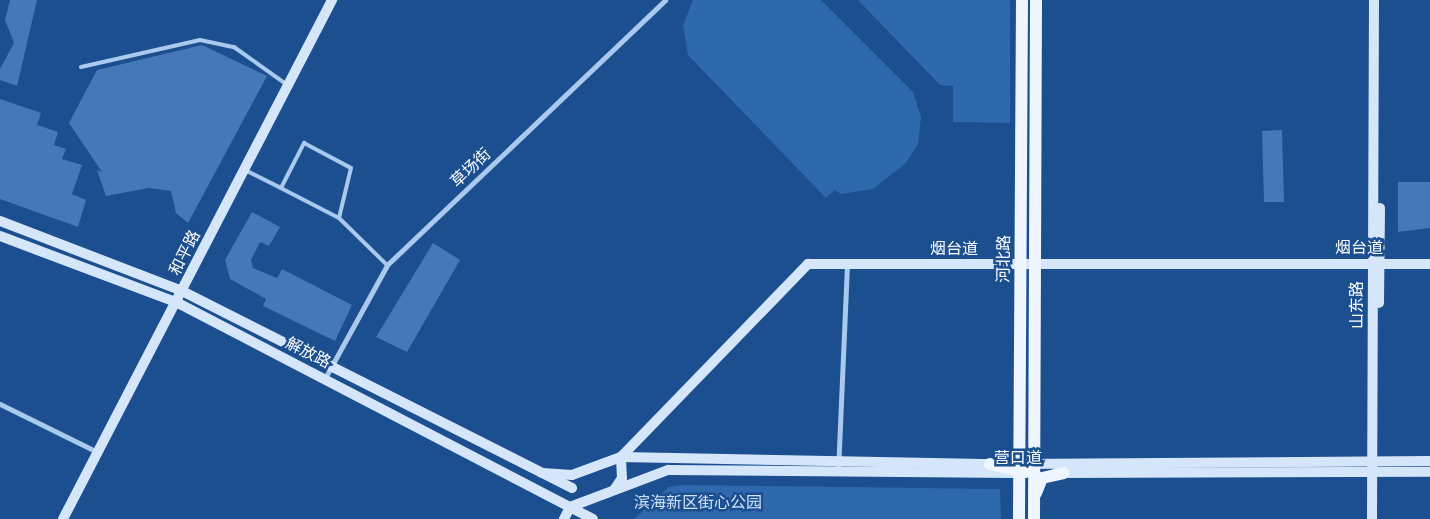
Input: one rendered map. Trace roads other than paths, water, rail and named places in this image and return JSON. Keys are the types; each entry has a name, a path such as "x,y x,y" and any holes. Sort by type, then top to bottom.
{"main road":[{"name":"河北路","path":"1022,0 1019,429 1025,469 1034,505 1034,519"},
{"name":"河北路","path":"1019,513 1025,469 1034,433 1036,0"},
{"path":"990,469 1010,453 1019,429"},
{"path":"990,469 1025,469"},
{"path":"1034,505 1040,481 1063,469"}],"street":[{"name":"和平路","path":"63,519 182,291 286,84 332,0"},
{"name":"草场街","path":"325,378 387,265 664,0"},
{"name":"山东路","path":"1374,0 1376,464 1378,519"},
{"name":"山东路","path":"1372,519 1376,464 1372,443 1380,0"},
{"name":"解放路","path":"0,221 182,291 572,488"},
{"name":"解放路","path":"0,236 176,302 593,519"},
{"name":"烟台道","path":"620,457 808,264 1430,264"},
{"path":"838,467 847,264"},
{"path":"193,269 192,296 213,321"},
{"path":"0,404 98,452"},
{"path":"542,473 572,474 620,457 622,478 611,494"},
{"name":"营口道","path":"620,457 838,467"},
{"name":"营口道","path":"1025,469 1376,464 1430,460"},
{"name":"营口道","path":"1376,464 1398,471 1430,472"},
{"path":"564,519 570,507 572,488 598,465"},
{"name":"营口道","path":"570,507 611,494 668,470 838,467 990,469 1013,481 1019,513"}],"lane":[{"path":"81,67 200,40 234,47 286,84"},
{"path":"281,188 304,143 351,168 339,218"},
{"path":"244,170 339,218 387,265"}],"park label":[{"name":"滨海新区街心公园","path":"698,503"}]}
